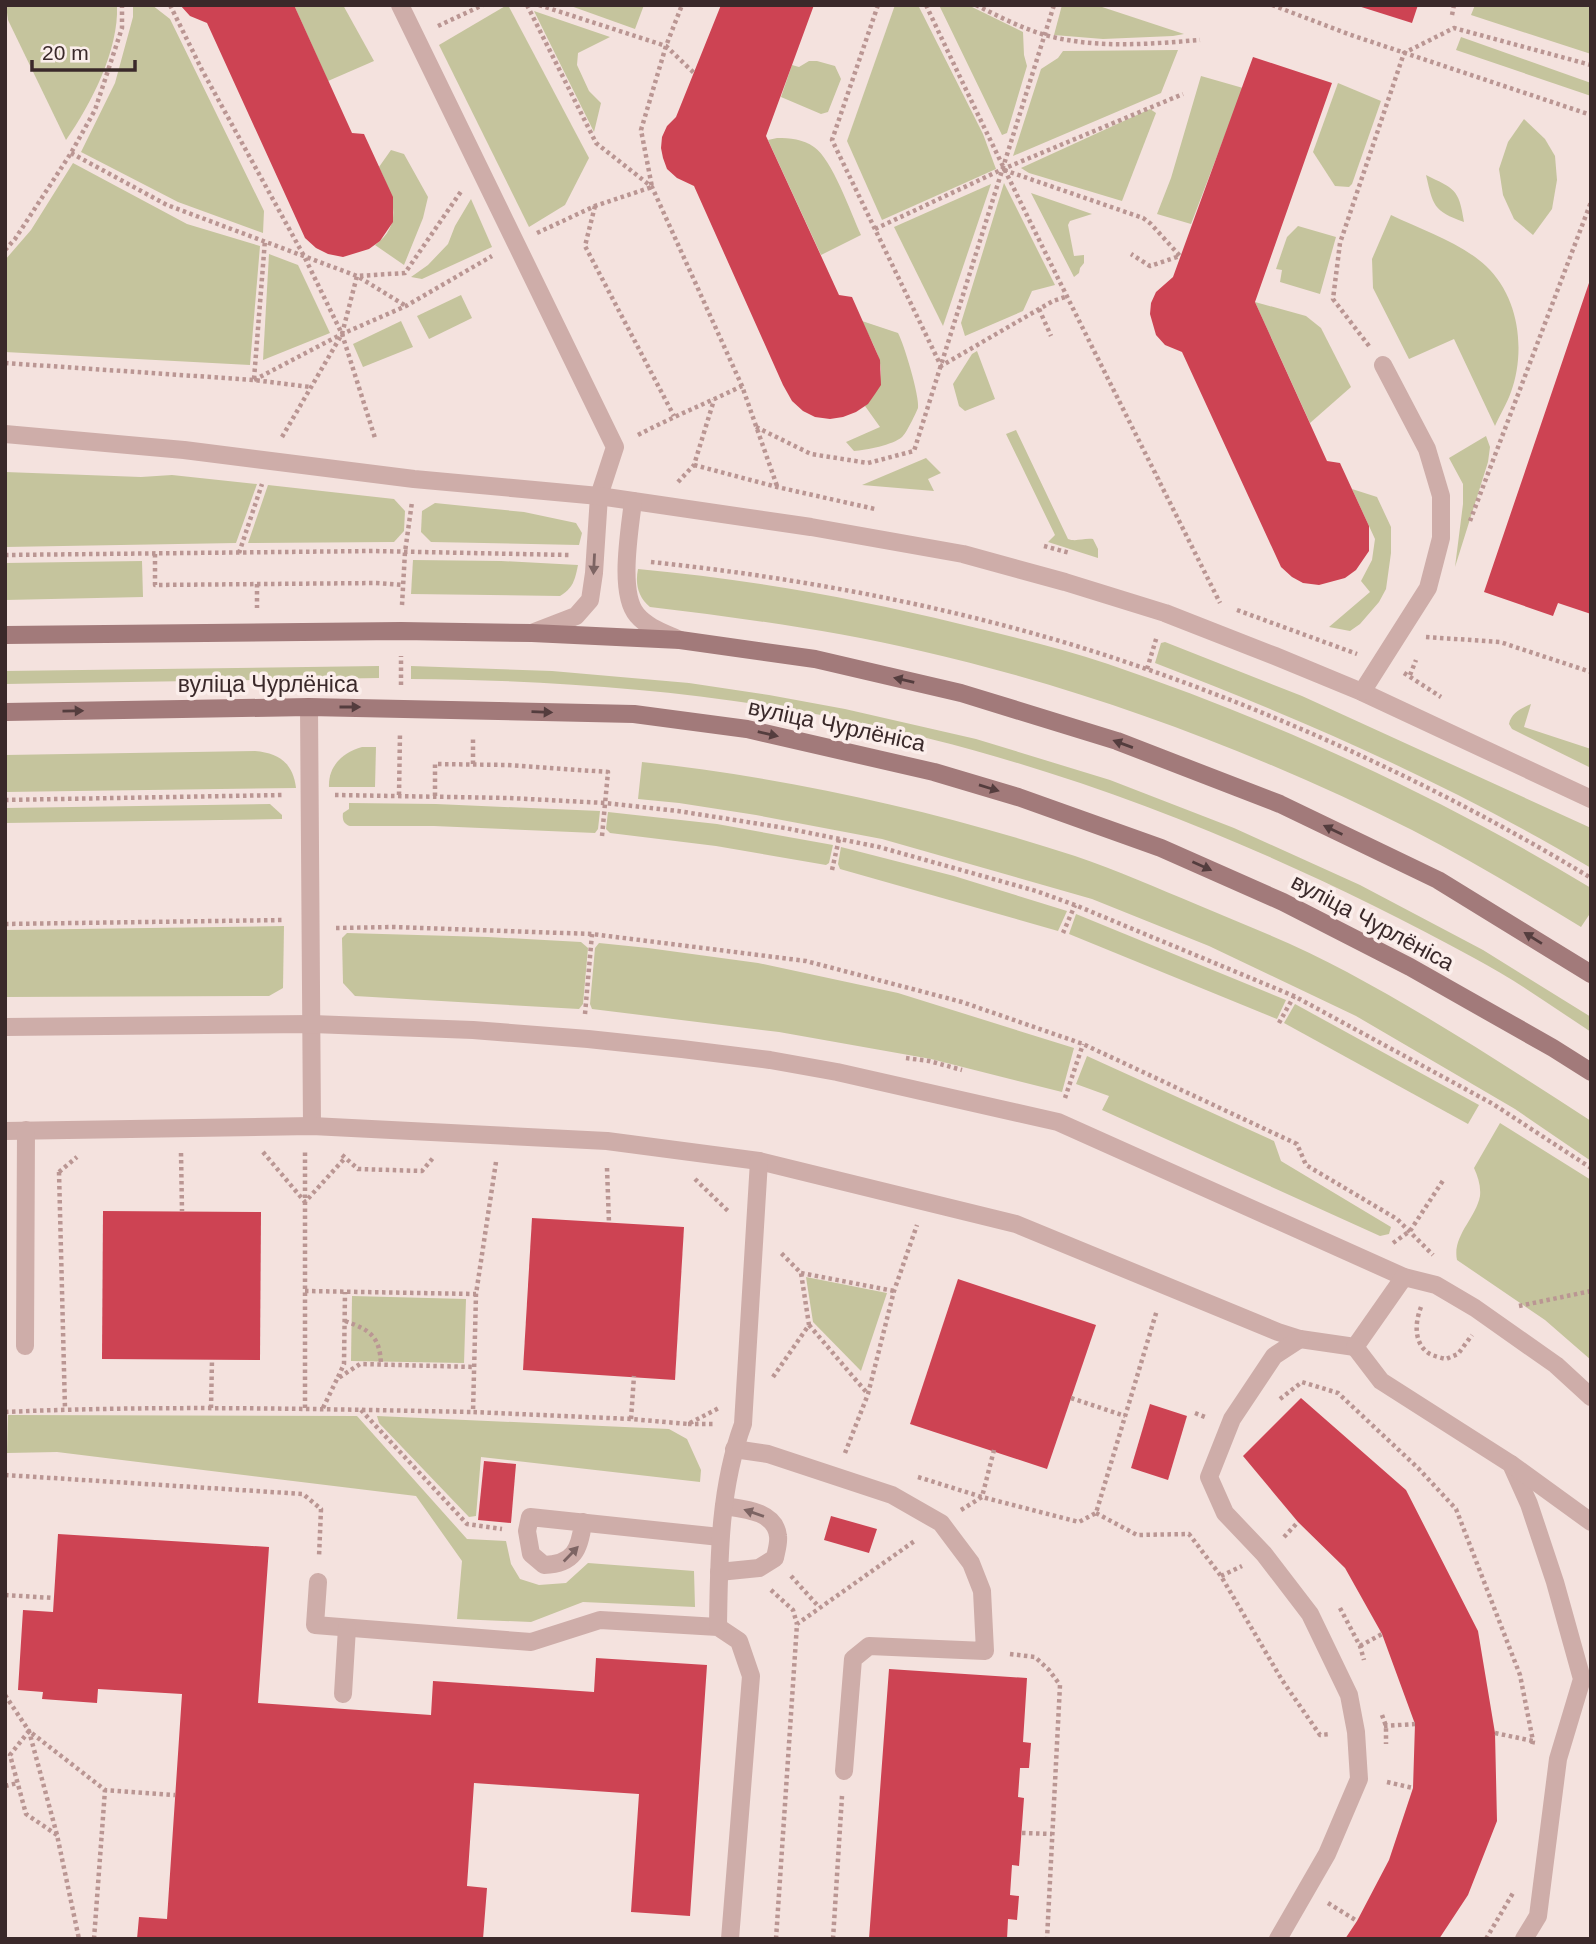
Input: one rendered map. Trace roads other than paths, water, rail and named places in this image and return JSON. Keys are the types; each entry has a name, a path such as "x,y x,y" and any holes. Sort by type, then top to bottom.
{"main road":[{"path":"5,635 401,631 532,633 680,640 815,659 961,693 1117,741 1280,804 1426,874 1591,974"},
{"name":"вуліца Чурлёніса","path":"5,712 309,707 634,714 747,729 934,772 1018,797 1161,848 1283,902 1410,967 1591,1072"}],"lane":[{"path":"400,5 615,447 598,496 590,600 576,616 532,633"},
{"path":"1362,692 1428,588 1441,538 1441,496 1427,449 1383,365"},
{"path":"5,434 270,460 414,479 598,496 811,527 963,554 1164,613 1275,656 1362,692 1591,799"},
{"path":"633,501 626,568 628,593 635,614 648,625 680,640"},
{"path":"309,707 312,1126"},
{"path":"5,1027 312,1024 473,1030 615,1042 770,1060 837,1072 1058,1122 1404,1277 1436,1285 1475,1308 1556,1364 1591,1397"},
{"path":"5,1131 312,1126 607,1141 760,1161 1016,1224 1300,1339 1355,1347 1381,1381 1511,1464 1591,1522"},
{"path":"25,1346 26,1130"},
{"path":"718,1627 720,1537 734,1449 743,1416 760,1161"},
{"path":"1355,1347 1404,1277"},
{"path":"1278,1939 1327,1854 1359,1779 1356,1732 1349,1695 1310,1614 1264,1554 1224,1513 1209,1477 1232,1419 1274,1356 1300,1339"},
{"path":"734,1449 768,1454 892,1495 941,1523 971,1563 982,1591 985,1651 869,1646 853,1659 844,1771"},
{"path":"1511,1464 1529,1504 1586,1674 1558,1759 1538,1916 1524,1939"},
{"path":"719,1572 759,1568 775,1559 779,1538 774,1524 763,1516 724,1506"},
{"path":"583,1522 581,1542 571,1557 558,1564 544,1565 531,1553 528,1524 583,1522 720,1537"},
{"path":"318,1582 315,1625 531,1642 600,1620 718,1627 739,1641 751,1676 730,1939"},
{"path":"343,1694 347,1628"}]}
